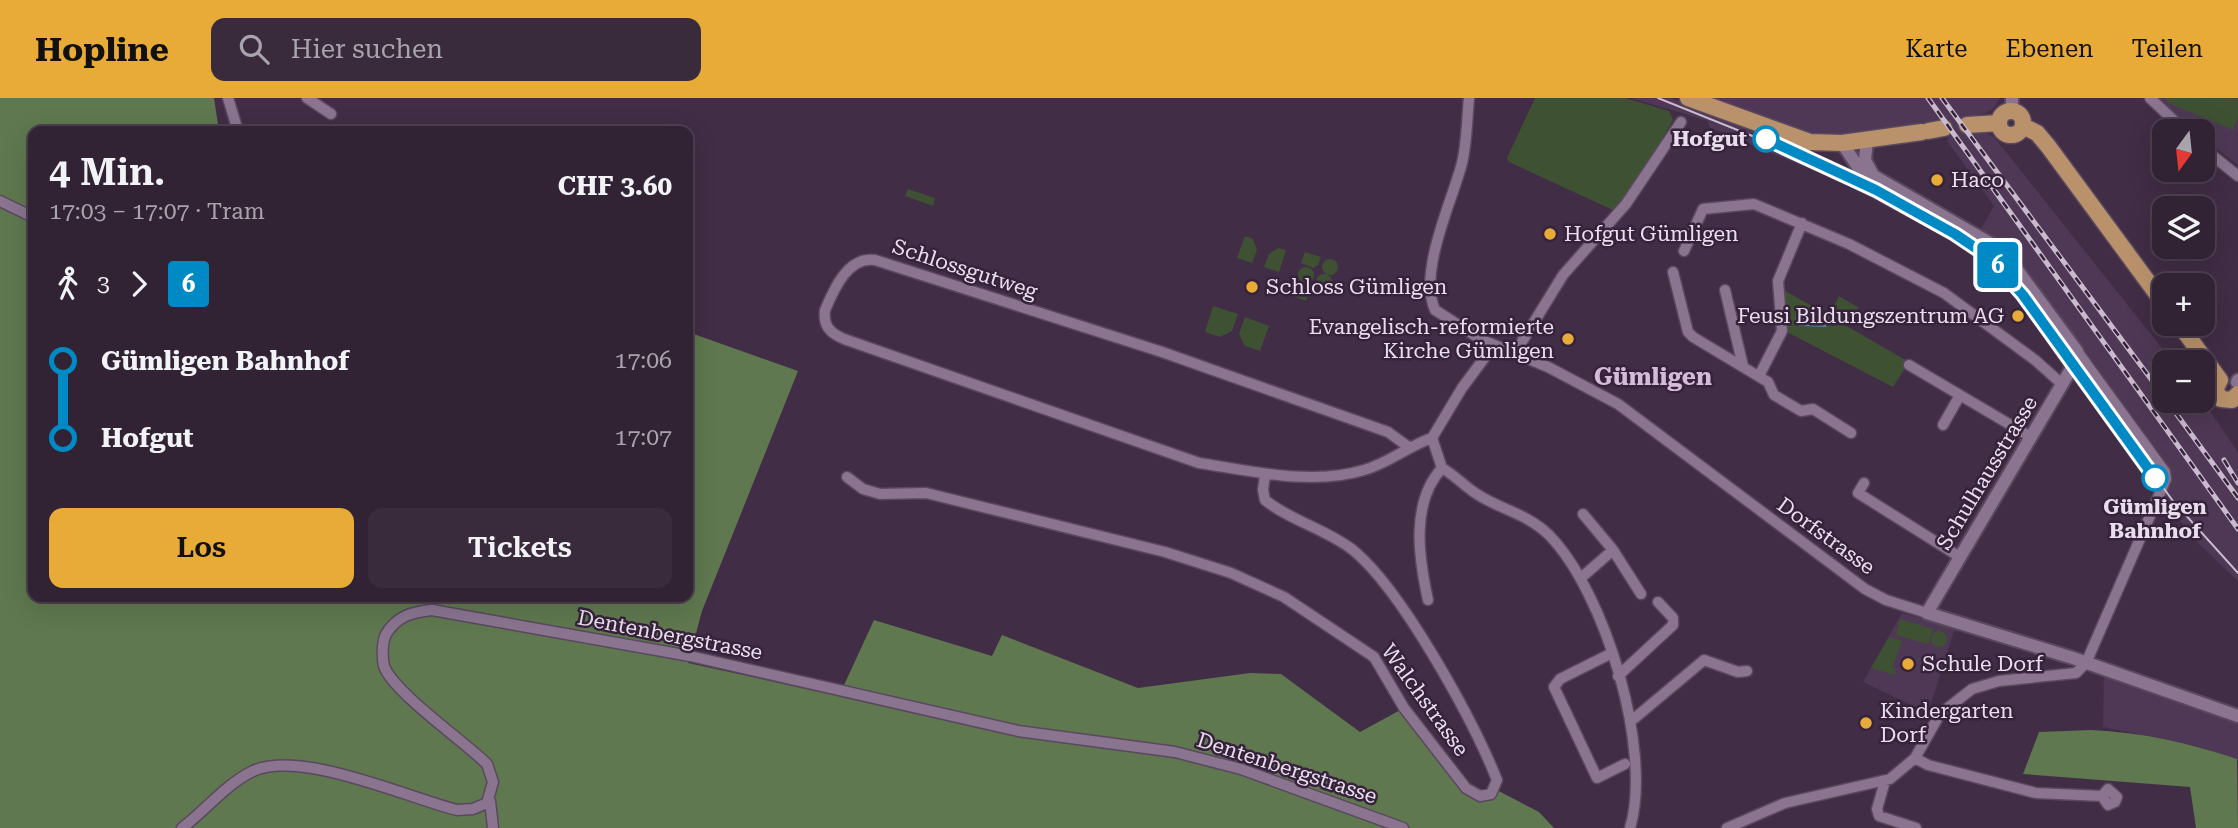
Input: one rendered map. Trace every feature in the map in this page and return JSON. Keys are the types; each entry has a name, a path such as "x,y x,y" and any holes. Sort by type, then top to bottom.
{"main road":[{"path":"1692,99 1797,138 1842,143 1931,130"},
{"path":"2012,105 2021,116 2022,126 2019,132 2009,135 2003,132 1999,123 2012,105"},
{"path":"1967,125 1999,123"},
{"path":"2022,126 2037,134 2048,146 2152,287"},
{"path":"2188,336 2220,380 2228,377 2237,389"}],"street":[{"path":"228,98 236,126"},
{"path":"307,98 331,114"},
{"name":"Dorfstrasse","path":"1469,98 1462,163 1434,252 1433,306 1443,318 1494,345 1578,383 1645,421 1865,589 1886,600 2086,663 2238,716"},
{"path":"2150,98 2172,119"},
{"path":"1515,353 1563,275 1626,204 1681,122"},
{"path":"1867,140 1865,160 1873,175"},
{"path":"1727,828 1785,803 1885,781 1897,775 1915,758 1940,714 1961,695 1999,681 2076,673 2086,663 2166,479 2165,472 2015,267 1993,245 1854,164 1842,143"},
{"path":"2216,158 2238,176"},
{"path":"0,201 28,215"},
{"path":"1684,251 1703,209 1754,204 1802,223 1944,293 2035,360 2062,384"},
{"path":"1759,376 1782,331 1778,281 1802,223"},
{"name":"Schlossgutweg","path":"1265,475 1245,468 1182,458 844,339 827,326 825,310 850,267 859,260 875,260 1174,356 1388,432 1410,448"},
{"path":"1673,272 1688,331 1768,382 1774,395 1801,411 1813,409 1851,433"},
{"path":"1725,290 1743,366"},
{"path":"1265,475 1344,475 1382,464 1432,439 1462,388 1494,345"},
{"name":"Schulhausstrasse","path":"1927,613 2077,359 2077,351"},
{"path":"1909,365 2031,437"},
{"path":"1942,425 1960,395"},
{"path":"1432,439 1442,468 1480,496 1519,513 1544,530 1582,577 1618,676 1630,722 1637,780 1630,828"},
{"path":"1428,600 1420,527 1424,505 1442,468"},
{"name":"Walchstrasse","path":"847,477 863,489 880,494 926,493 1165,552 1231,573 1284,597 1374,657 1404,708 1469,792 1480,796 1491,794 1497,780 1474,732 1397,600 1355,552 1320,528 1265,500 1265,475"},
{"path":"1864,484 1858,493 1868,501 1960,557"},
{"path":"1583,514 1613,550 1641,594"},
{"path":"1582,577 1613,550"},
{"path":"1618,676 1673,625 1673,618 1658,603"},
{"name":"Dentenbergstrasse","path":"493,828 490,800 493,782 487,764 403,690 384,667 384,638 402,616 432,610 690,656 1018,731 1175,752 1241,769 1403,828"},
{"path":"1610,654 1560,679 1554,687 1597,778 1625,764"},
{"path":"1630,722 1704,660 1738,672 1747,671"},
{"path":"1915,758 1928,765 2036,793 2102,796"},
{"path":"182,828 237,781 265,768 297,768 353,777 457,810 478,808 490,800"},
{"path":"1885,781 1877,809 1878,816 1916,828"}],"shaded area":[{"path":"1631,98 1670,98 1767,134 1848,171 1962,233 2004,265 2070,352 2082,355 2008,254 1981,229 1994,206 1947,141 1949,136 1937,119 1867,140 1820,143 1695,98 2000,98 1992,110 1974,117 1967,125 1994,137 2163,350 2152,350 2152,413 2211,413 2238,452 2238,581 2199,544 2154,489 2114,430 2063,367 2033,321 2035,318 2010,282 1956,243 1837,180 1709,127 1708,121"},
{"path":"2158,98 2238,98 2238,165 2216,148 2216,119 2182,119"},
{"name":"Schule Dorf","path":"1902,613 1955,628 1928,713 1863,682"},
{"path":"2104,670 2238,716 2238,760 2196,746 2103,727"}],"green space":[{"path":"0,98 214,98 218,126 28,126 28,602 693,602 693,334 798,371 702,611 688,663 839,696 874,620 992,656 1002,635 1138,688 1250,673 1281,674 1360,732 1404,708 1472,794 1495,789 1539,812 1554,828 0,828"},
{"path":"1535,98 1625,98 1669,111 1673,120 1643,173 1615,211 1509,162 1507,158"},
{"path":"2167,98 2235,98 2238,99 2238,118 2233,130 2216,123 2216,119 2207,119 2166,102"},
{"path":"908,189 935,198 933,206 905,196"},
{"path":"1245,236 1253,239 1257,250 1252,263 1237,258"},
{"path":"1278,248 1286,250 1279,272 1264,267 1269,254"},
{"path":"1305,252 1321,257 1318,265 1313,268 1301,263"},
{"path":"1330,259 1336,261 1336,273 1330,275 1324,273 1322,267 1324,261"},
{"path":"1306,267 1314,275 1306,283 1298,275"},
{"path":"1324,274 1330,276 1330,288 1324,290 1318,288 1316,282 1318,276"},
{"path":"1288,285 1309,292 1306,301 1285,293"},
{"path":"1784,290 1909,362 1893,387 1787,332"},
{"path":"1839,296 1859,308 1853,319 1833,308"},
{"path":"1213,306 1238,314 1232,331 1220,337 1205,332"},
{"path":"1245,317 1269,326 1260,351 1245,346 1239,334"},
{"path":"1900,619 1933,629 1928,644 1896,635"},
{"path":"1936,631 1942,631 1947,639 1945,645 1936,647 1931,642 1931,636"},
{"path":"1889,637 1902,641 1892,668 1896,669 1895,675 1871,668"},
{"path":"2091,730 2165,739 2237,759 2238,828 2196,828 2190,787 2023,774 2039,732"}],"water":[{"path":"1804,313 1815,321 1824,321 1827,327 1799,326 1795,318"}],"tram line":[{"path":"1658,98 1842,172 1955,234 1989,257 2023,295 2173,501 2238,573"},
{"name":"6","path":"1766,139 1842,172 1955,234 1989,257 2023,295 2155,478"}],"railway":[{"path":"1928,98 2238,529"},
{"path":"1942,98 2152,381"},
{"path":"2176,413 2238,498"},
{"path":"2224,460 2238,483"}],"place":[{"name":"Hofgut","path":"1766,139"},
{"name":"Haco","path":"1937,180"},
{"name":"Hofgut Gümligen","path":"1550,234"},
{"name":"Schloss Gümligen","path":"1252,287"},
{"name":"Feusi Bildungszentrum AG","path":"2018,316"},
{"name":"Evangelisch-reformierte Kirche Gümligen","path":"1568,339"},
{"name":"Gümligen Bahnhof","path":"2155,478"},
{"name":"Schule Dorf","path":"1908,664"},
{"name":"Kindergarten Dorf","path":"1866,723"}],"district":[{"name":"Gümligen","path":"1653,377"}]}
